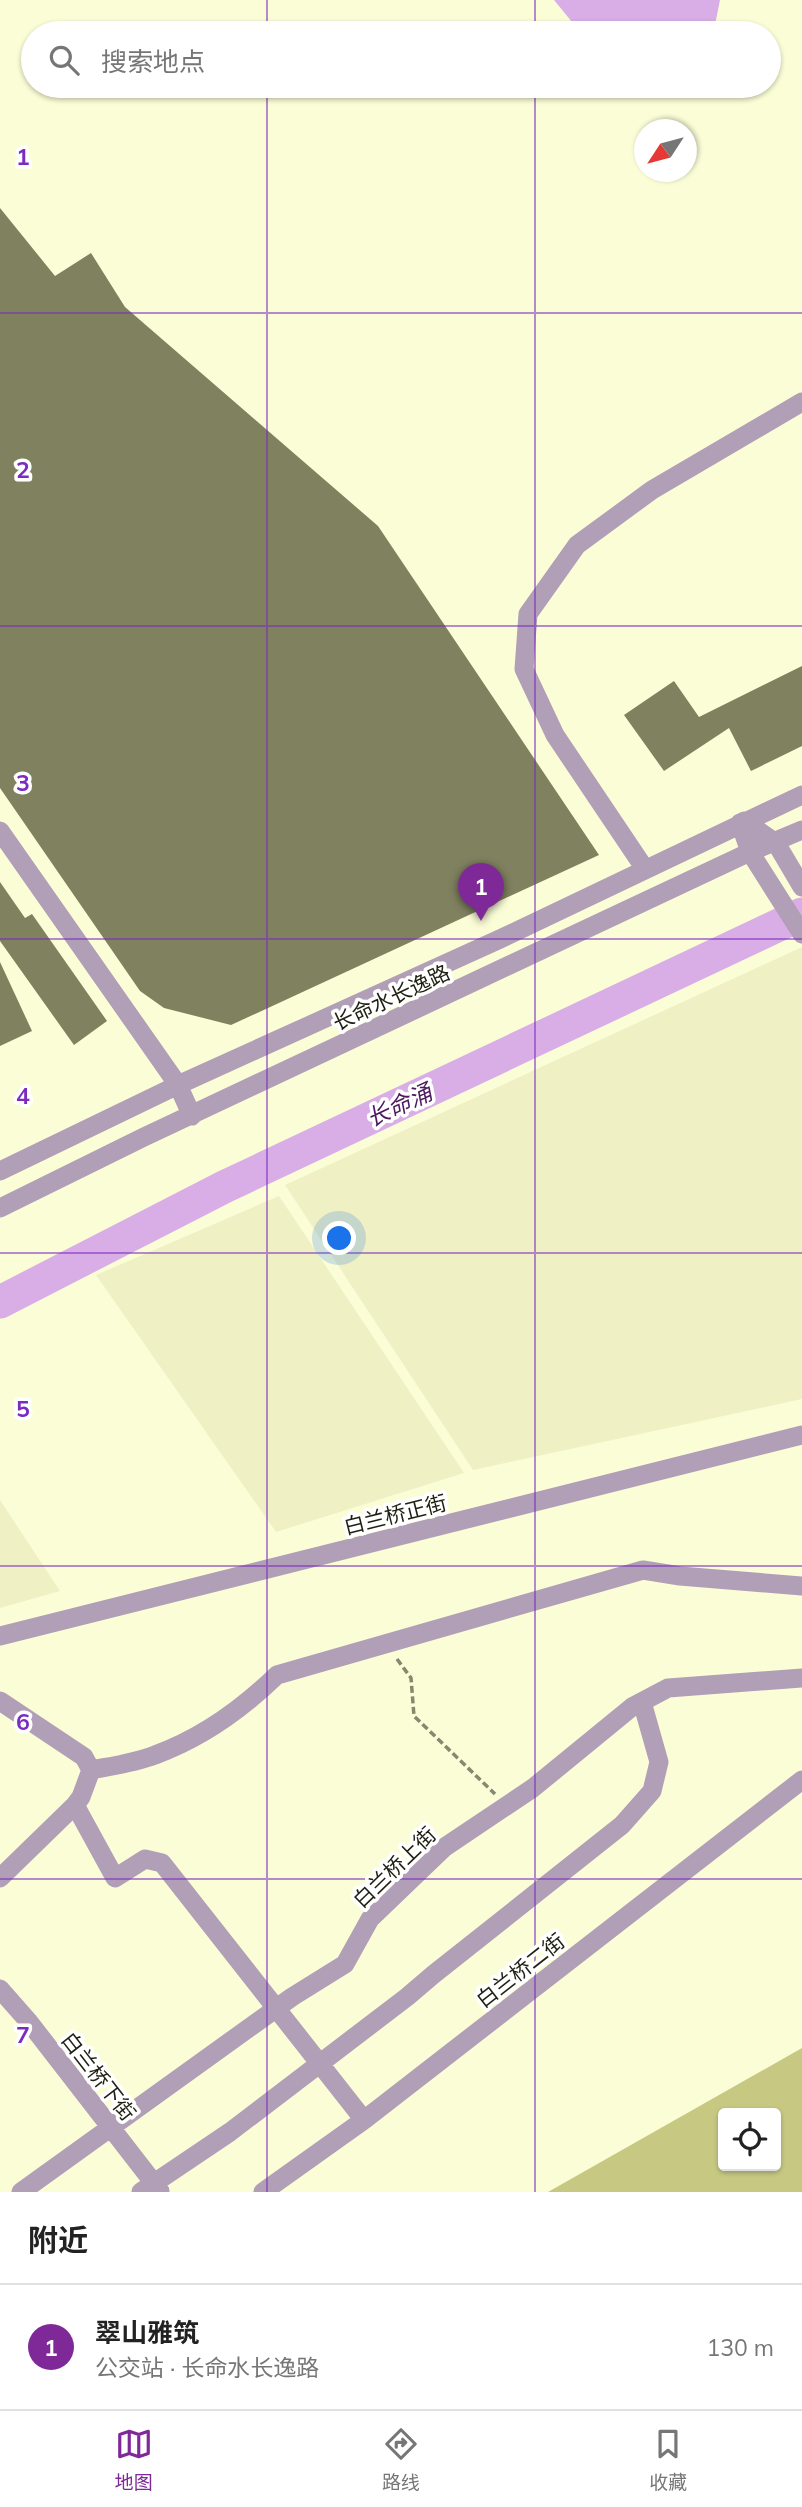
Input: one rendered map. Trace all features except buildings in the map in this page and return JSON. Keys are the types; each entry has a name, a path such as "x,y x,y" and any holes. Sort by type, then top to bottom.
{"street":[{"path":"645,869 555,735 524,670 528,614 578,545 652,490 802,402"},
{"name":"长命水长逸路","path":"0,1171 178,1085 500,939 802,795"},
{"path":"742,822 776,843 802,887"},
{"path":"742,822 750,852 802,934"},
{"name":"长命水长逸路","path":"0,1208 144,1137 802,830"},
{"path":"0,831 178,1085 192,1116"},
{"name":"白兰桥正街","path":"0,1636 802,1435"},
{"path":"91,1770 154,1756 216,1727 277,1675 643,1570 680,1576 802,1586"},
{"name":"白兰桥上街","path":"21,2192 277,2009 345,1964 370,1919 445,1847 533,1788 632,1707 668,1688 802,1678"},
{"path":"0,1701 84,1756 91,1770 81,1797 75,1805 0,1878"},
{"path":"152,2189 408,1997 434,1973 622,1825 652,1791 659,1762 642,1702"},
{"name":"白兰桥二街","path":"263,2192 364,2120 802,1780"},
{"path":"75,1805 115,1878 145,1859 162,1863 364,2120"},
{"name":"白兰桥下街","path":"0,1989 29,2022 111,2129 152,2189"}],"path":[{"path":"386,1644 411,1678 414,1716 507,1805"}],"shaded area":[{"path":"554,0 720,0 716,21 571,21"},
{"path":"802,947 802,1399 473,1470 285,1185"},
{"path":"279,1196 464,1473 276,1532 96,1275"},
{"path":"0,1500 60,1591 0,1608"},
{"path":"802,2048 802,2192 548,2192"}],"waterway":[{"name":"长命涌","path":"0,1302 224,1187 802,914"}],"place":[{"name":"翠山雅筑","path":"481,921"}]}
